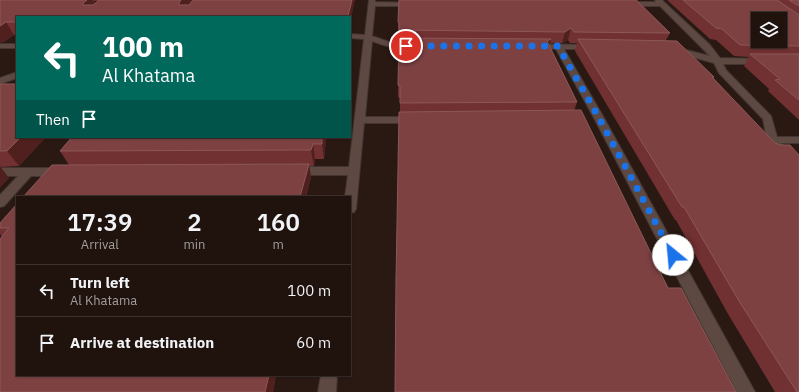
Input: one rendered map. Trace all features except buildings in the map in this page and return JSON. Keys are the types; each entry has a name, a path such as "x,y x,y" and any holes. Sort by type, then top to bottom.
{"street":[{"path":"351,201 360,120 361,92 372,2 426,4"},
{"path":"615,4 661,2 707,47 718,61 722,71 768,118 772,140 799,169"},
{"path":"351,36 367,37 391,46 423,46"},
{"path":"0,46 16,46"},
{"path":"526,46 603,47"},
{"path":"558,46 595,118 746,392"},
{"path":"663,48 671,48 718,61 769,61"},
{"path":"0,81 16,75"},
{"path":"351,92 361,92"},
{"path":"360,120 424,120"},
{"path":"772,140 799,140"},
{"path":"283,171 355,171"},
{"path":"0,172 76,172"},
{"path":"0,203 28,172"},
{"path":"327,392 329,376"}],"route":[{"path":"406,46 558,46 599,118 673,255"}]}
